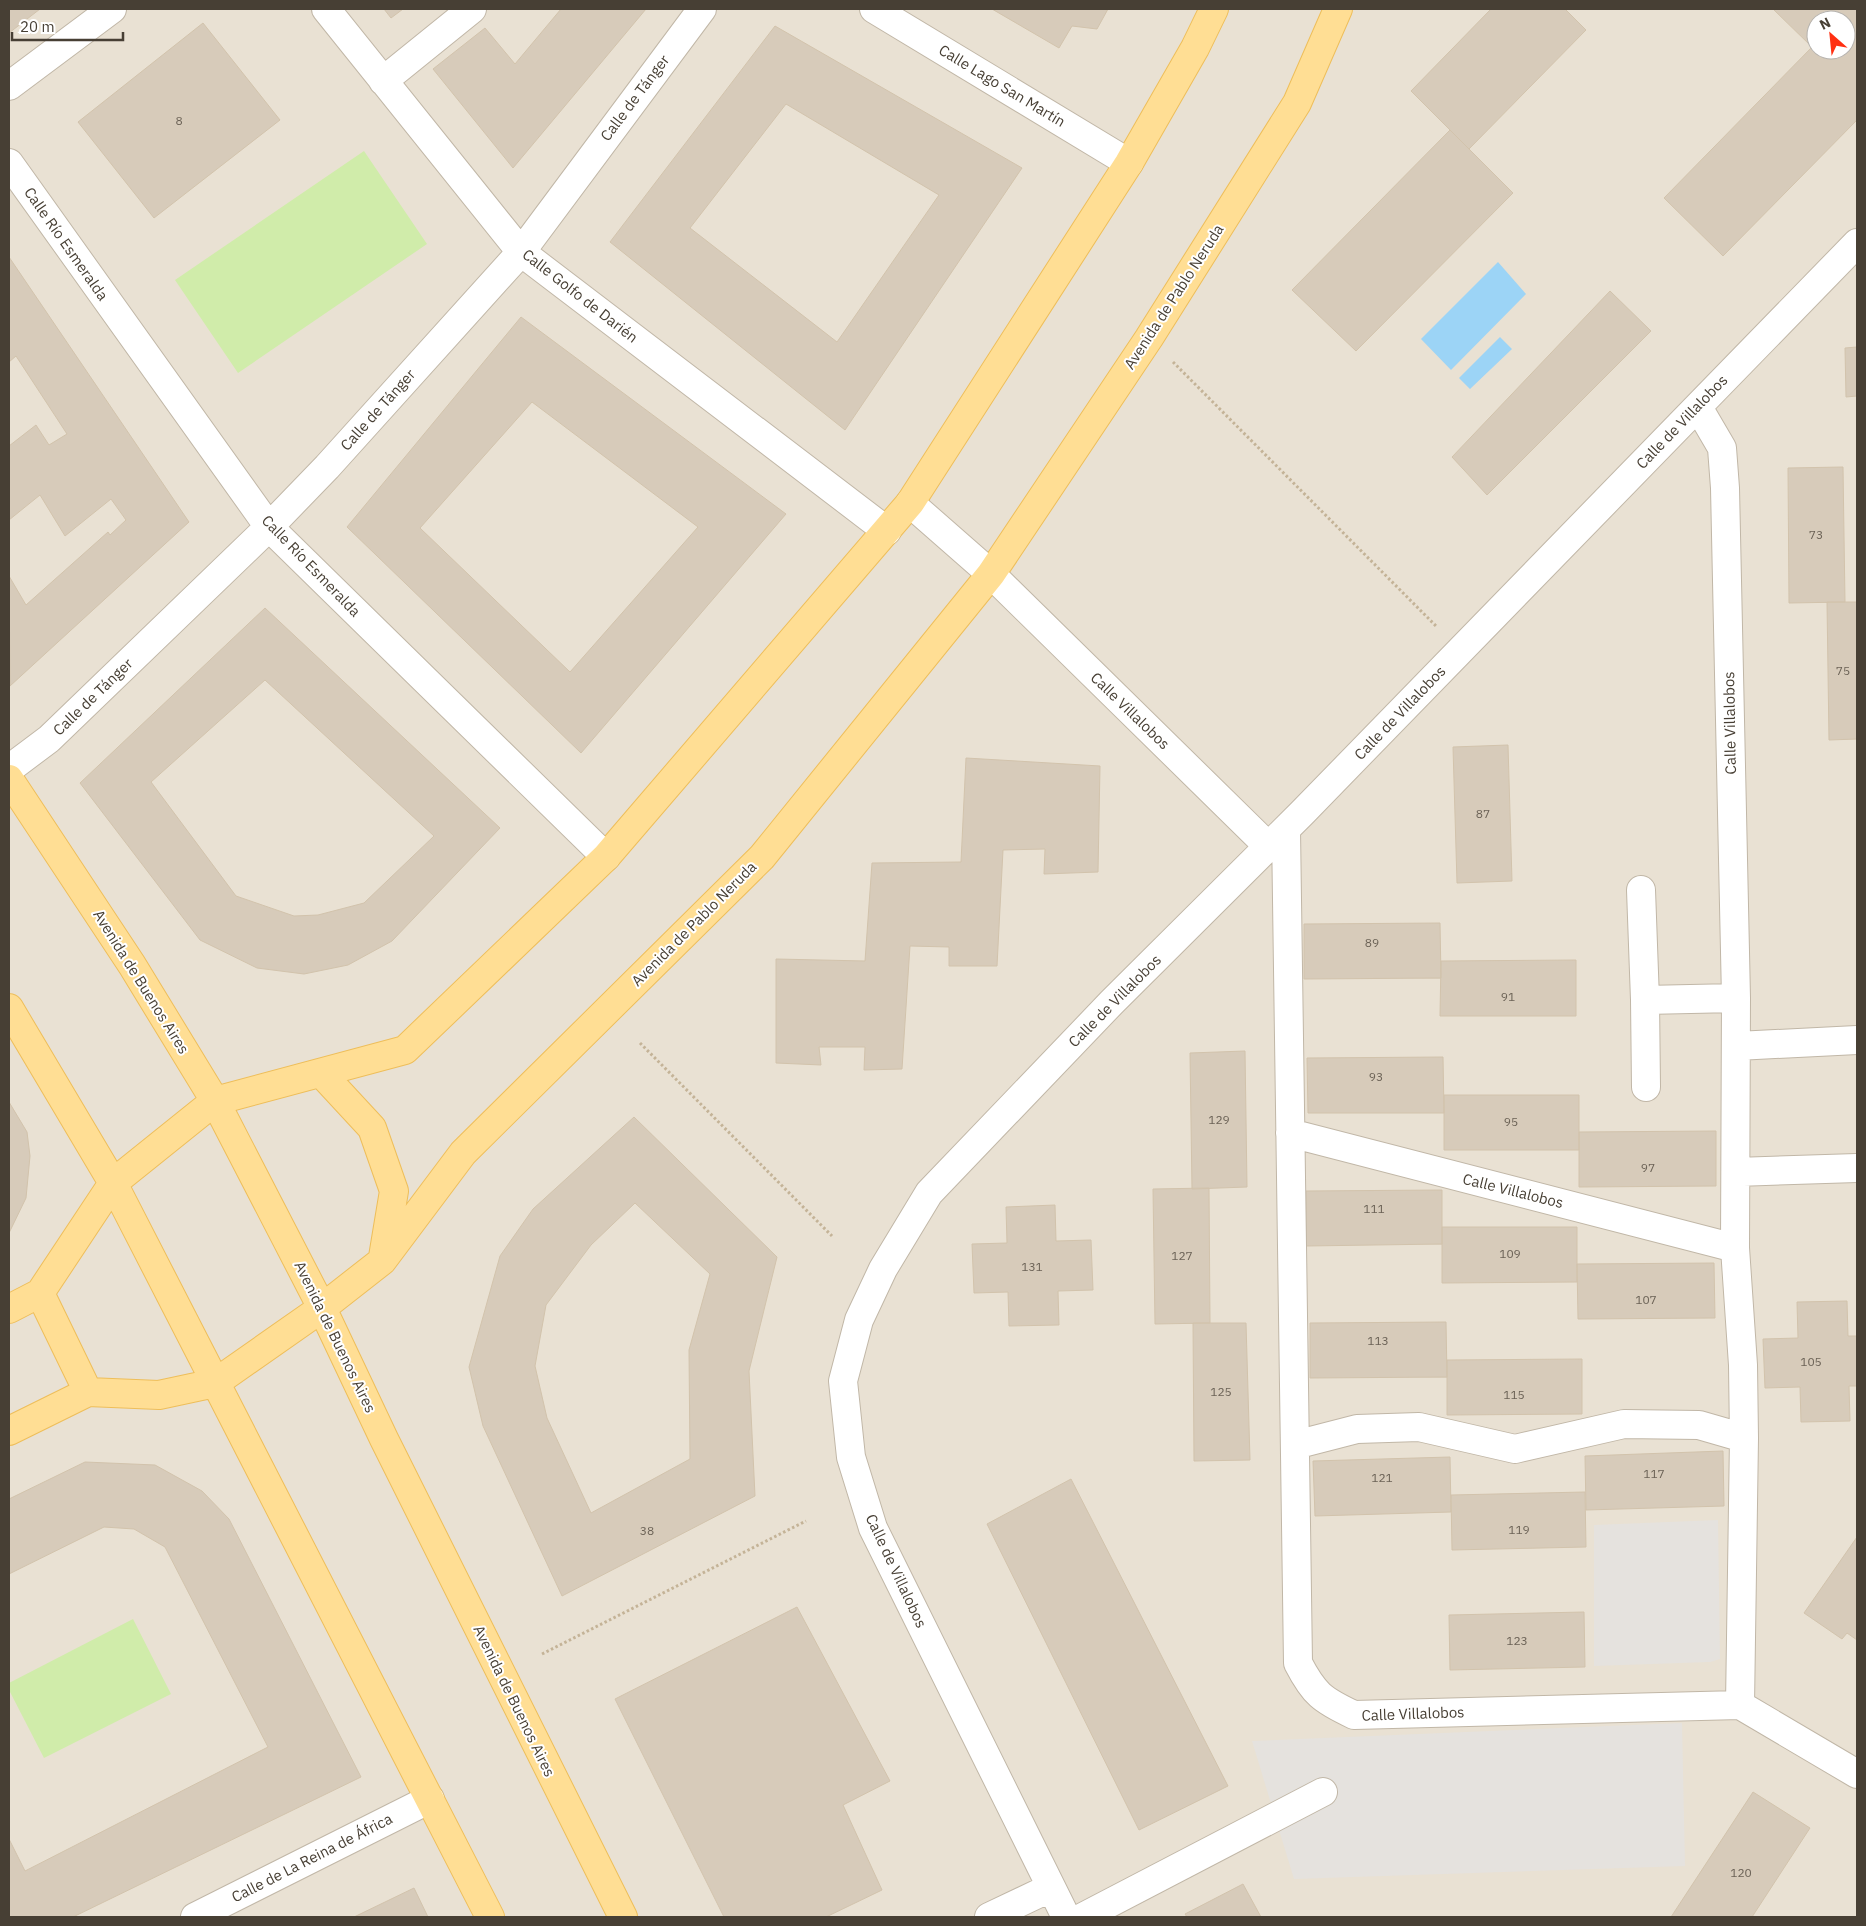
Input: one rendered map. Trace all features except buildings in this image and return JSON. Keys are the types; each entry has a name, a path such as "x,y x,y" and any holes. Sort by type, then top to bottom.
{"main road":[{"path":"9,1310 40,1293 113,1183 215,1101 322,1074 405,1050 606,857 910,504 1129,163 1195,48 1214,9"},
{"name":"Avenida de Pablo Neruda","path":"215,1383 322,1308 382,1261 463,1153 762,857 990,574 1149,338 1297,102 1338,9"},
{"name":"Avenida de Buenos Aires","path":"9,779 132,965 215,1101 322,1308 384,1439 623,1917"},
{"path":"9,1008 113,1183 490,1917"},
{"path":"322,1074 372,1128 394,1191 382,1261"},
{"path":"40,1293 88,1392"},
{"path":"9,1431 88,1392 159,1395 215,1383"}],"street":[{"path":"9,86 112,9"},
{"name":"Calle Golfo de Darién","path":"326,9 521,252 887,530"},
{"path":"383,81 472,9"},
{"name":"Calle de Tánger","path":"9,769 49,739 269,528 327,467 521,252 702,9"},
{"name":"Calle Lago San Martín","path":"874,9 1129,163"},
{"name":"Calle Río Esmeralda","path":"9,163 269,528 606,857"},
{"name":"Calle de Villalobos","path":"1066,1917 873,1528 851,1457 843,1381 859,1320 883,1269 929,1193 1112,1002 1277,838 1857,243"},
{"name":"Calle Villalobos","path":"990,574 1277,838 1290,1133 1298,1663 1310,1687 1328,1703 1354,1715 1740,1705 1744,1438 1743,1365 1735,1248 1737,1046 1725,488 1722,448 1698,407"},
{"path":"910,504 990,574"},
{"path":"1641,890 1646,1087"},
{"path":"1645,1000 1736,998"},
{"path":"1737,1046 1857,1040"},
{"name":"Calle Villalobos","path":"1290,1133 1735,1248"},
{"path":"1736,1172 1857,1168"},
{"path":"1295,1445 1357,1429 1420,1427 1515,1449 1624,1424 1699,1424 1744,1438"},
{"path":"1740,1705 1857,1774"},
{"path":"1083,1917 1323,1792"},
{"name":"Calle de La Reina de África","path":"194,1917 430,1799"},
{"path":"989,1917 1050,1888"}],"path":[{"path":"1149,338 1460,651"},
{"path":"640,1043 832,1236"},
{"path":"542,1654 806,1521"}],"shaded area":[{"path":"9,9 1857,9 1857,1917 9,1917"},
{"path":"1718,1520 1720,1659 1710,1662 1594,1666 1594,1525"},
{"path":"1682,1723 1685,1866 1294,1879 1252,1741"}],"green space":[{"path":"364,151 427,244 238,373 175,280"},
{"path":"133,1619 171,1694 44,1758 9,1690 9,1683"}],"water":[{"path":"1498,262 1526,294 1451,370 1421,339"},
{"path":"1500,337 1512,349 1470,389 1459,378"}]}
